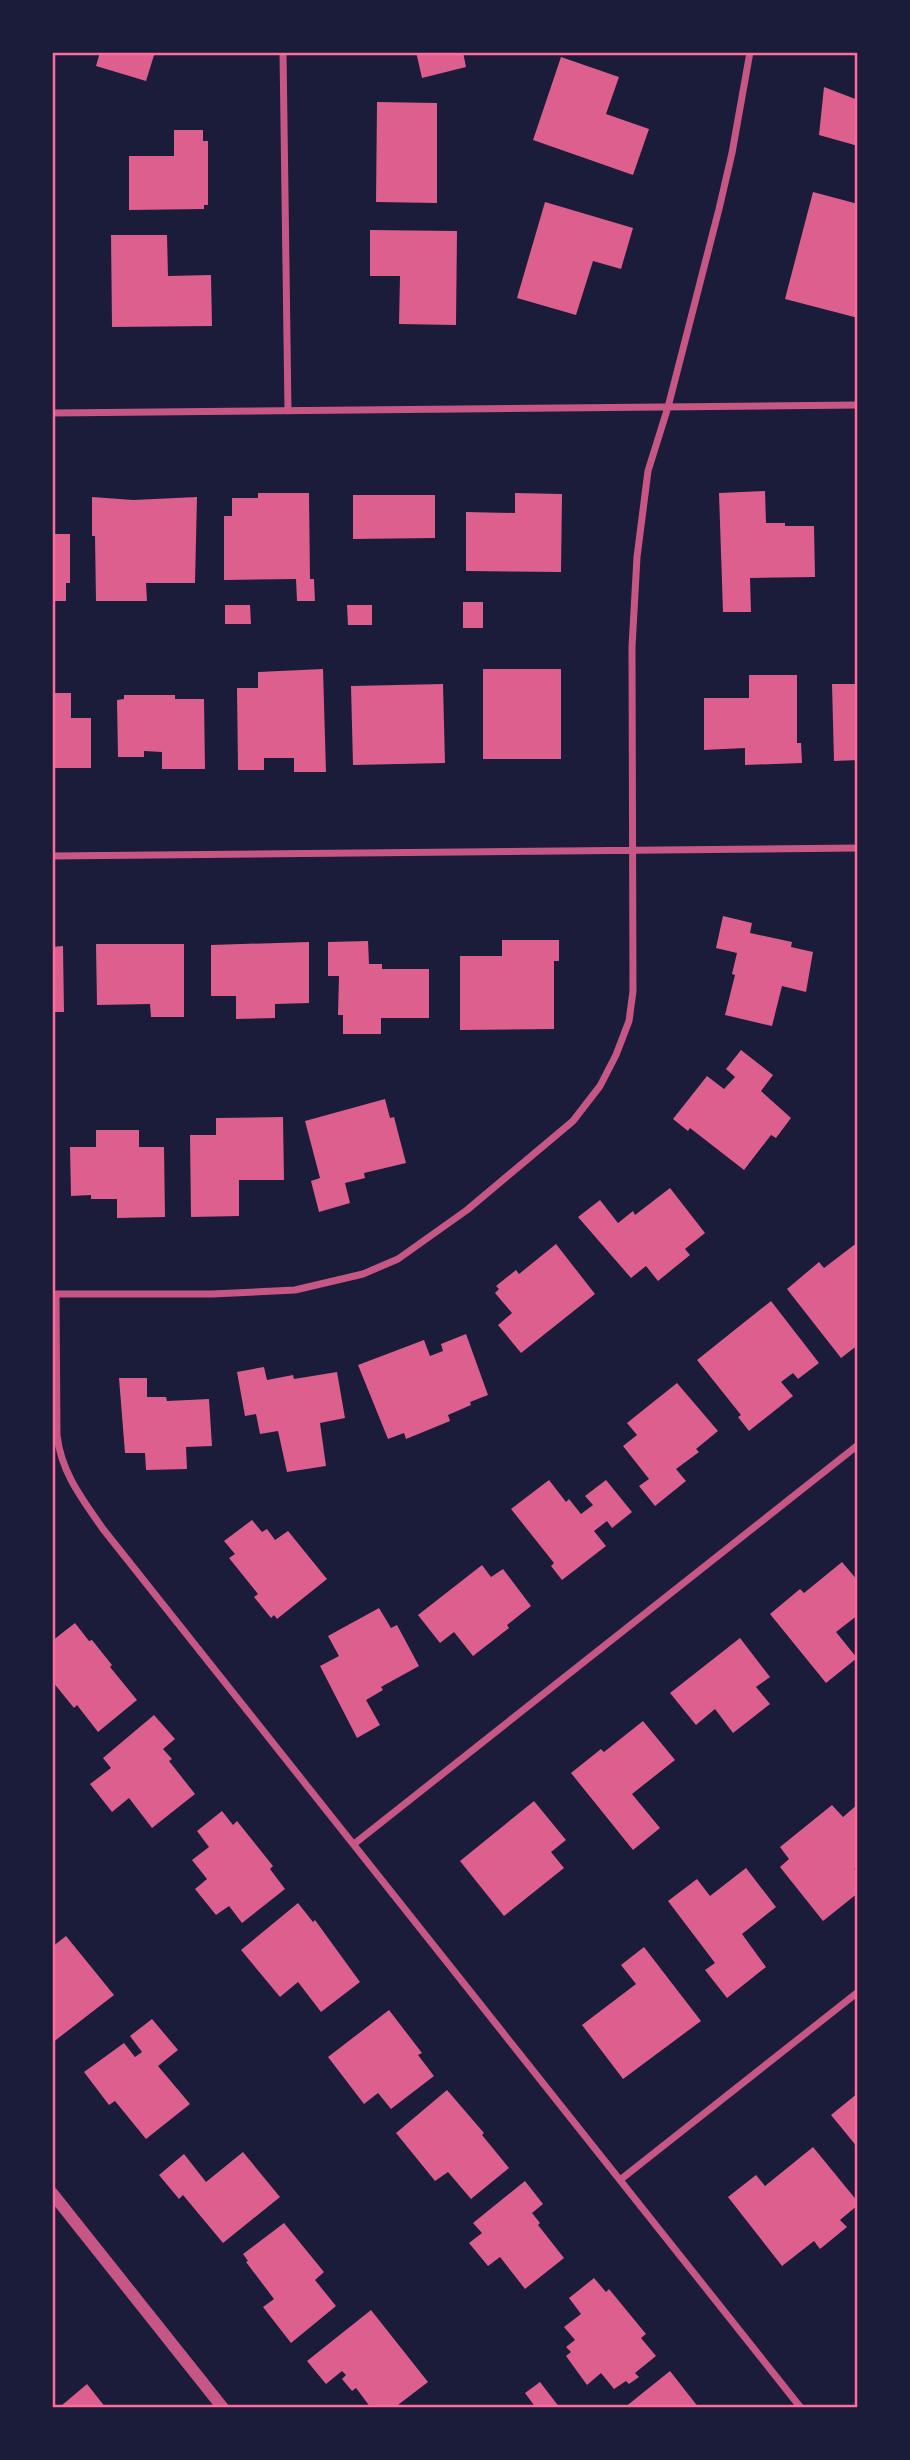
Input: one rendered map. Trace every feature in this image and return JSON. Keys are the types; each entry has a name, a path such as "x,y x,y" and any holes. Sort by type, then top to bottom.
{"street":[{"path":"283,52 288,411"},
{"path":"750,52 732,153 668,407 648,471 636,557 632,691 633,991 629,1021 616,1055 600,1086 573,1121 505,1180 398,1259 363,1274 295,1290 212,1294 54,1294 57,1435 59,1453 68,1476 103,1529 801,2407"},
{"path":"52,412 858,405"},
{"path":"52,856 858,848"},
{"path":"354,1844 858,1445"},
{"path":"620,2180 858,1992"},
{"path":"52,2193 223,2407"}],"building":[{"path":"100,52 155,52 146,81 96,66"},
{"path":"416,52 463,52 466,67 422,78"},
{"path":"561,57 619,77 606,114 649,129 633,175 533,140"},
{"path":"824,87 858,100 858,146 819,135"},
{"path":"377,102 437,103 437,203 376,202"},
{"path":"174,130 203,130 203,141 208,141 208,205 204,205 204,209 129,210 129,156 174,156"},
{"path":"813,192 858,204 858,318 785,299"},
{"path":"545,202 633,228 621,269 593,261 576,315 517,298"},
{"path":"370,230 457,231 456,325 399,324 400,276 370,276"},
{"path":"111,235 167,235 168,276 211,275 212,326 112,327"},
{"path":"765,491 766,523 814,526 815,577 750,578 751,612 723,612 719,493"},
{"path":"258,493 309,493 310,579 314,579 315,601 297,601 296,579 224,580 224,516 232,516 232,498 258,498"},
{"path":"515,493 562,494 561,572 466,571 466,512 515,513"},
{"path":"353,495 435,495 435,538 353,539"},
{"path":"92,497 133,500 197,497 195,583 146,583 147,601 96,601"},
{"path":"52,534 70,534 70,583 66,583 66,601 52,601"},
{"path":"463,602 483,602 483,628 463,628"},
{"path":"225,605 250,605 251,624 225,624"},
{"path":"347,605 372,605 372,625 348,625"},
{"path":"323,669 326,772 294,772 294,758 264,758 264,770 238,770 237,688 258,688 258,672"},
{"path":"483,669 561,669 561,759 483,759"},
{"path":"749,675 797,675 797,743 801,743 802,763 745,765 745,748 704,750 704,698 749,698"},
{"path":"443,684 445,763 353,765 351,686"},
{"path":"832,684 858,684 858,760 834,761"},
{"path":"52,693 71,693 71,718 91,718 91,768 52,768"},
{"path":"124,695 175,695 175,699 204,699 205,769 162,769 162,752 144,751 144,757 118,757 117,700 124,699"},
{"path":"723,916 752,923 750,933 792,942 791,947 813,952 806,992 782,986 772,1026 725,1015 735,975 732,974 737,953 716,948"},
{"path":"502,940 559,940 559,961 554,961 554,1029 460,1030 460,956 502,956"},
{"path":"368,941 369,964 382,964 382,969 429,969 429,1018 381,1018 381,1034 343,1034 343,1015 338,1015 339,976 328,976 328,942"},
{"path":"309,942 309,1003 275,1004 275,1018 236,1019 236,996 211,996 211,945"},
{"path":"96,944 184,944 184,1017 151,1017 150,1004 97,1005"},
{"path":"63,946 64,1012 52,1012 52,947"},
{"path":"741,1050 773,1075 761,1091 791,1118 776,1138 771,1135 744,1170 690,1128 688,1131 673,1119 707,1076 724,1089 735,1077 726,1069"},
{"path":"385,1099 390,1118 394,1117 406,1163 364,1173 365,1178 345,1183 350,1203 319,1212 311,1181 320,1178 305,1121"},
{"path":"283,1117 284,1180 239,1180 239,1216 191,1217 190,1135 216,1135 216,1118"},
{"path":"96,1130 139,1130 139,1147 164,1147 165,1217 117,1218 117,1199 91,1199 91,1195 71,1196 70,1147 96,1147"},
{"path":"670,1188 705,1233 685,1249 690,1255 658,1281 646,1266 631,1278 578,1217 600,1200 618,1223 633,1211 635,1215"},
{"path":"858,1242 858,1345 841,1358 787,1289 819,1262 824,1268"},
{"path":"556,1244 595,1294 521,1353 498,1325 512,1313 495,1293 499,1289 496,1286 516,1270 519,1274"},
{"path":"771,1301 819,1363 798,1379 793,1373 781,1382 793,1396 749,1431 738,1417 741,1415 697,1360"},
{"path":"466,1334 488,1395 448,1415 450,1421 406,1439 404,1433 388,1439 358,1365 424,1340 430,1356 443,1351 441,1344"},
{"path":"264,1367 267,1380 337,1372 345,1418 320,1423 326,1466 287,1472 278,1431 260,1434 256,1414 245,1416 237,1372"},
{"path":"119,1378 147,1378 147,1397 166,1397 167,1401 209,1399 212,1446 186,1447 187,1469 146,1470 145,1453 125,1453"},
{"path":"677,1383 718,1431 696,1449 699,1452 676,1469 686,1481 655,1506 639,1486 649,1479 623,1446 637,1435 627,1423"},
{"path":"549,1480 566,1502 569,1499 581,1514 593,1505 585,1496 606,1480 632,1512 612,1528 607,1521 594,1531 606,1546 562,1580 551,1566 554,1563 511,1509"},
{"path":"252,1520 262,1532 267,1529 275,1540 288,1531 327,1579 277,1619 274,1615 271,1618 254,1597 258,1594 229,1558 235,1554 224,1541"},
{"path":"842,1562 858,1581 858,1615 836,1632 857,1658 826,1683 770,1614 800,1589 804,1593"},
{"path":"482,1565 491,1577 503,1569 531,1606 507,1625 509,1628 473,1656 454,1632 440,1643 418,1615"},
{"path":"379,1608 391,1628 397,1625 419,1666 381,1687 383,1690 366,1700 380,1725 357,1738 320,1666 339,1656 328,1636"},
{"path":"75,1623 89,1641 92,1640 137,1700 98,1732 77,1705 74,1708 52,1681 52,1641"},
{"path":"740,1638 770,1677 756,1687 770,1704 733,1733 715,1709 696,1725 670,1693"},
{"path":"154,1715 175,1739 163,1749 172,1759 169,1761 195,1794 152,1828 129,1798 112,1812 90,1784 111,1768 103,1758"},
{"path":"643,1721 675,1760 632,1794 660,1828 633,1850 571,1773 601,1749 604,1752"},
{"path":"534,1801 566,1840 551,1852 564,1868 504,1916 460,1861"},
{"path":"858,1804 858,1866 854,1869 858,1874 858,1893 823,1921 780,1867 789,1859 780,1847 832,1805 843,1817"},
{"path":"222,1811 233,1825 237,1821 273,1866 270,1869 285,1889 242,1923 229,1906 216,1915 195,1889 207,1879 192,1860 209,1847 197,1831"},
{"path":"746,1868 776,1907 742,1934 766,1967 727,1998 705,1970 715,1963 668,1901 697,1879 710,1896"},
{"path":"298,1903 313,1922 315,1920 360,1982 321,2012 298,1982 280,1997 241,1950"},
{"path":"66,1936 114,1995 52,2043 52,1947"},
{"path":"644,1947 701,2021 623,2079 582,2025 636,1984 621,1965"},
{"path":"389,2010 422,2053 418,2055 434,2076 391,2109 378,2093 364,2104 328,2057"},
{"path":"152,2019 178,2050 158,2066 190,2104 146,2139 115,2101 109,2105 84,2072 124,2043 135,2057 142,2052 130,2036"},
{"path":"447,2090 484,2133 482,2135 509,2168 471,2199 448,2172 435,2181 396,2133"},
{"path":"858,2093 858,2148 831,2115"},
{"path":"813,2147 858,2205 840,2220 847,2227 820,2249 814,2241 782,2266 728,2197 756,2175 765,2186"},
{"path":"243,2152 280,2197 223,2243 183,2195 179,2199 159,2175 184,2154 206,2182"},
{"path":"525,2181 543,2204 532,2213 540,2223 538,2225 564,2258 525,2289 500,2257 488,2266 469,2243 482,2233 473,2223"},
{"path":"284,2223 324,2272 315,2280 336,2306 291,2343 263,2307 274,2299 243,2254"},
{"path":"594,2278 606,2292 609,2289 646,2334 641,2338 656,2356 635,2373 639,2377 614,2389 601,2373 587,2385 566,2356 571,2352 566,2347 575,2340 564,2327 581,2314 569,2298"},
{"path":"371,2310 428,2382 394,2408 371,2408 356,2388 352,2391 342,2379 346,2375 342,2371 326,2384 307,2361"},
{"path":"670,2371 699,2408 624,2408"},
{"path":"540,2382 560,2408 536,2408 525,2393"},
{"path":"87,2384 106,2408 62,2408 61,2406"}]}
